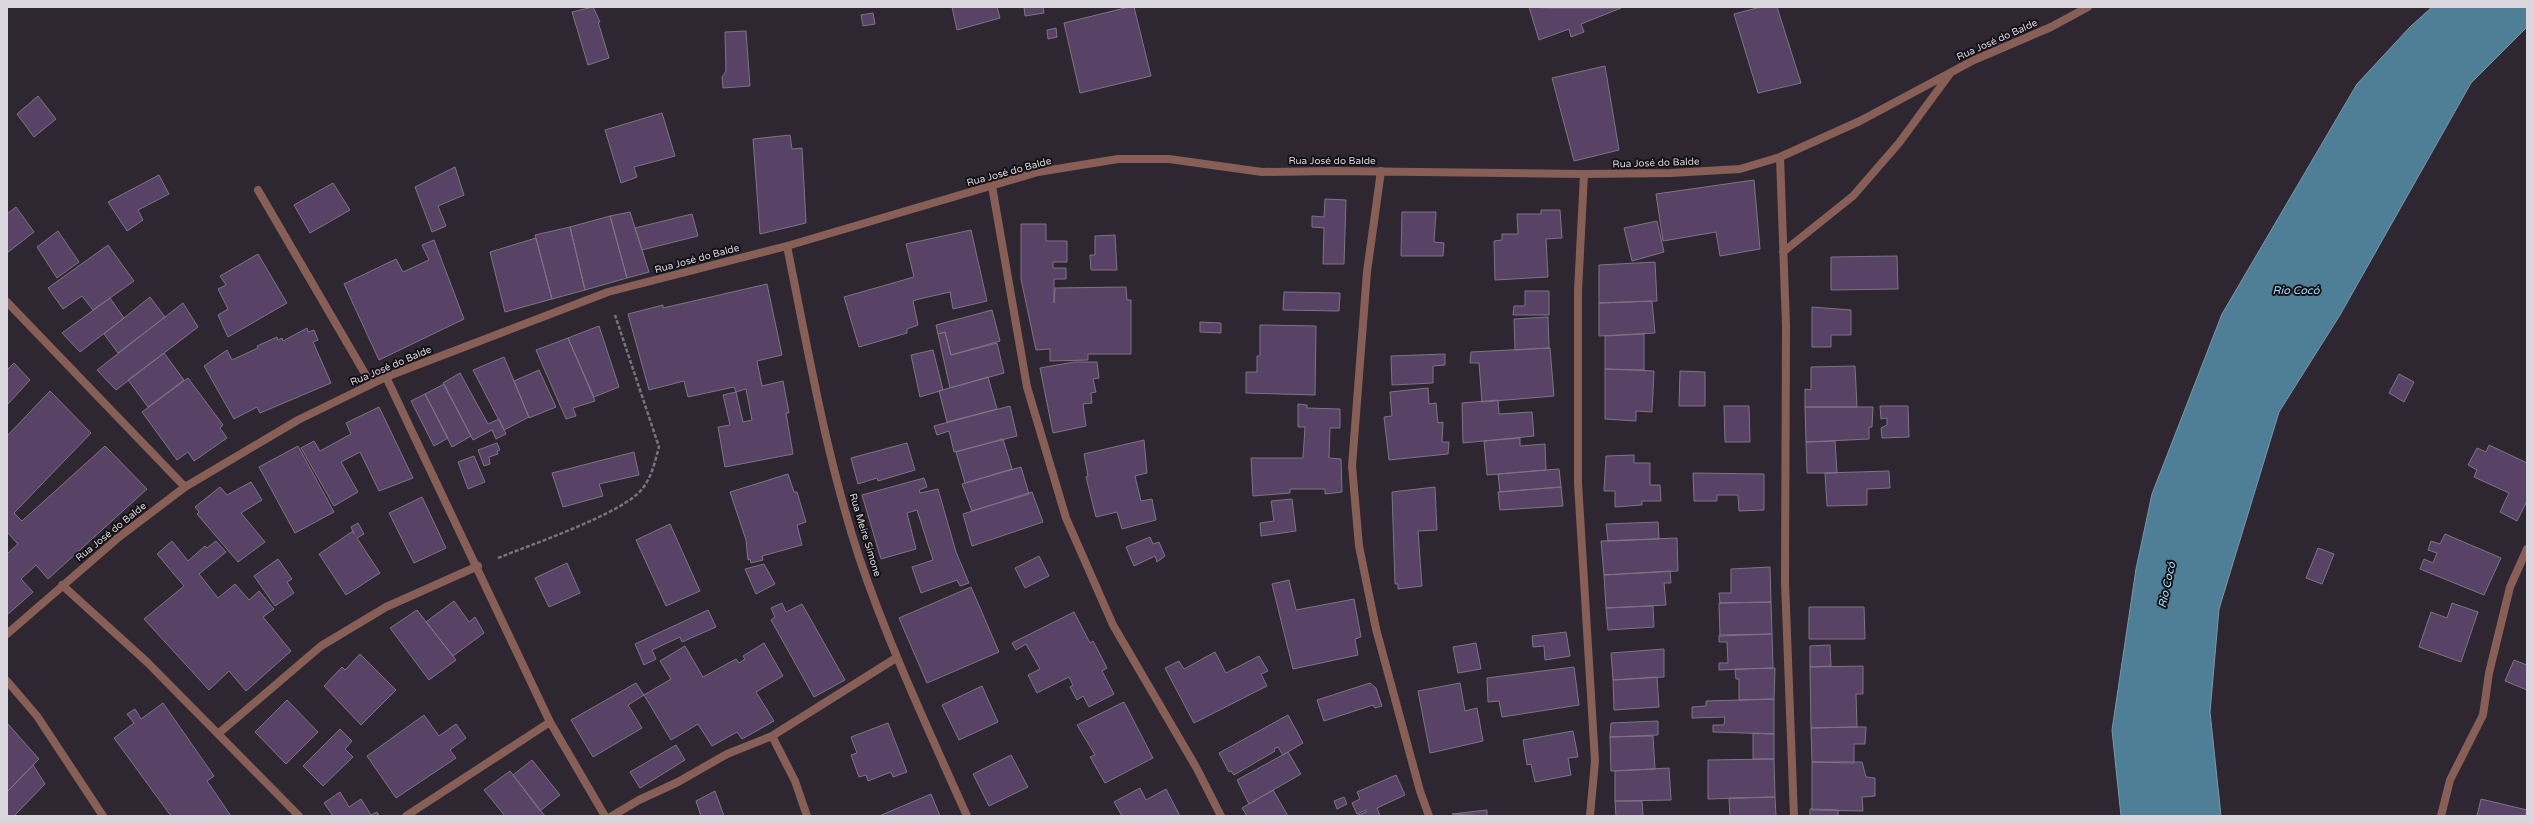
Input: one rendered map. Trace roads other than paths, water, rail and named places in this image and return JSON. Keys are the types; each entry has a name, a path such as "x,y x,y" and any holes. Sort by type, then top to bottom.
{"street":[{"name":"Rua José do Balde","path":"7,634 119,537 185,487 298,420 386,377 608,292 787,246 1038,172 1118,159 1169,160 1262,172 1381,171 1584,174 1671,173 1740,169 1780,157 1860,121 1974,60 2051,27 2088,7"},
{"path":"1783,252 1853,196 1899,143 1950,72"},
{"path":"1780,157 1786,326 1785,582 1794,816"},
{"path":"1381,171 1366,272 1352,466 1359,546 1376,629 1418,783 1429,816"},
{"path":"1584,174 1578,291 1578,483 1595,761 1590,816"},
{"path":"992,186 1027,387 1066,518 1113,625 1196,767 1221,816"},
{"path":"258,190 371,384"},
{"name":"Rua Meire Simone","path":"787,246 840,490 860,557 896,658 967,816"},
{"path":"7,302 185,487"},
{"path":"386,377 478,566 507,634 550,722 605,816"},
{"path":"2441,816 2450,780 2483,715 2489,673 2510,586 2527,549"},
{"path":"219,733 321,646 386,607 478,566"},
{"path":"62,585 147,662 219,733 299,816"},
{"path":"612,816 639,800 678,782 727,754 772,736 896,658"},
{"path":"7,682 37,716 103,816"},
{"path":"406,816 550,722"},
{"path":"772,736 795,781 807,816"}],"water":[{"name":"Rio Cocó","path":"2432,7 2527,7 2527,27 2471,83 2340,315 2279,412 2219,609 2210,712 2221,816 2121,816 2112,730 2136,569 2152,494 2222,314 2357,84 2410,27"}]}
